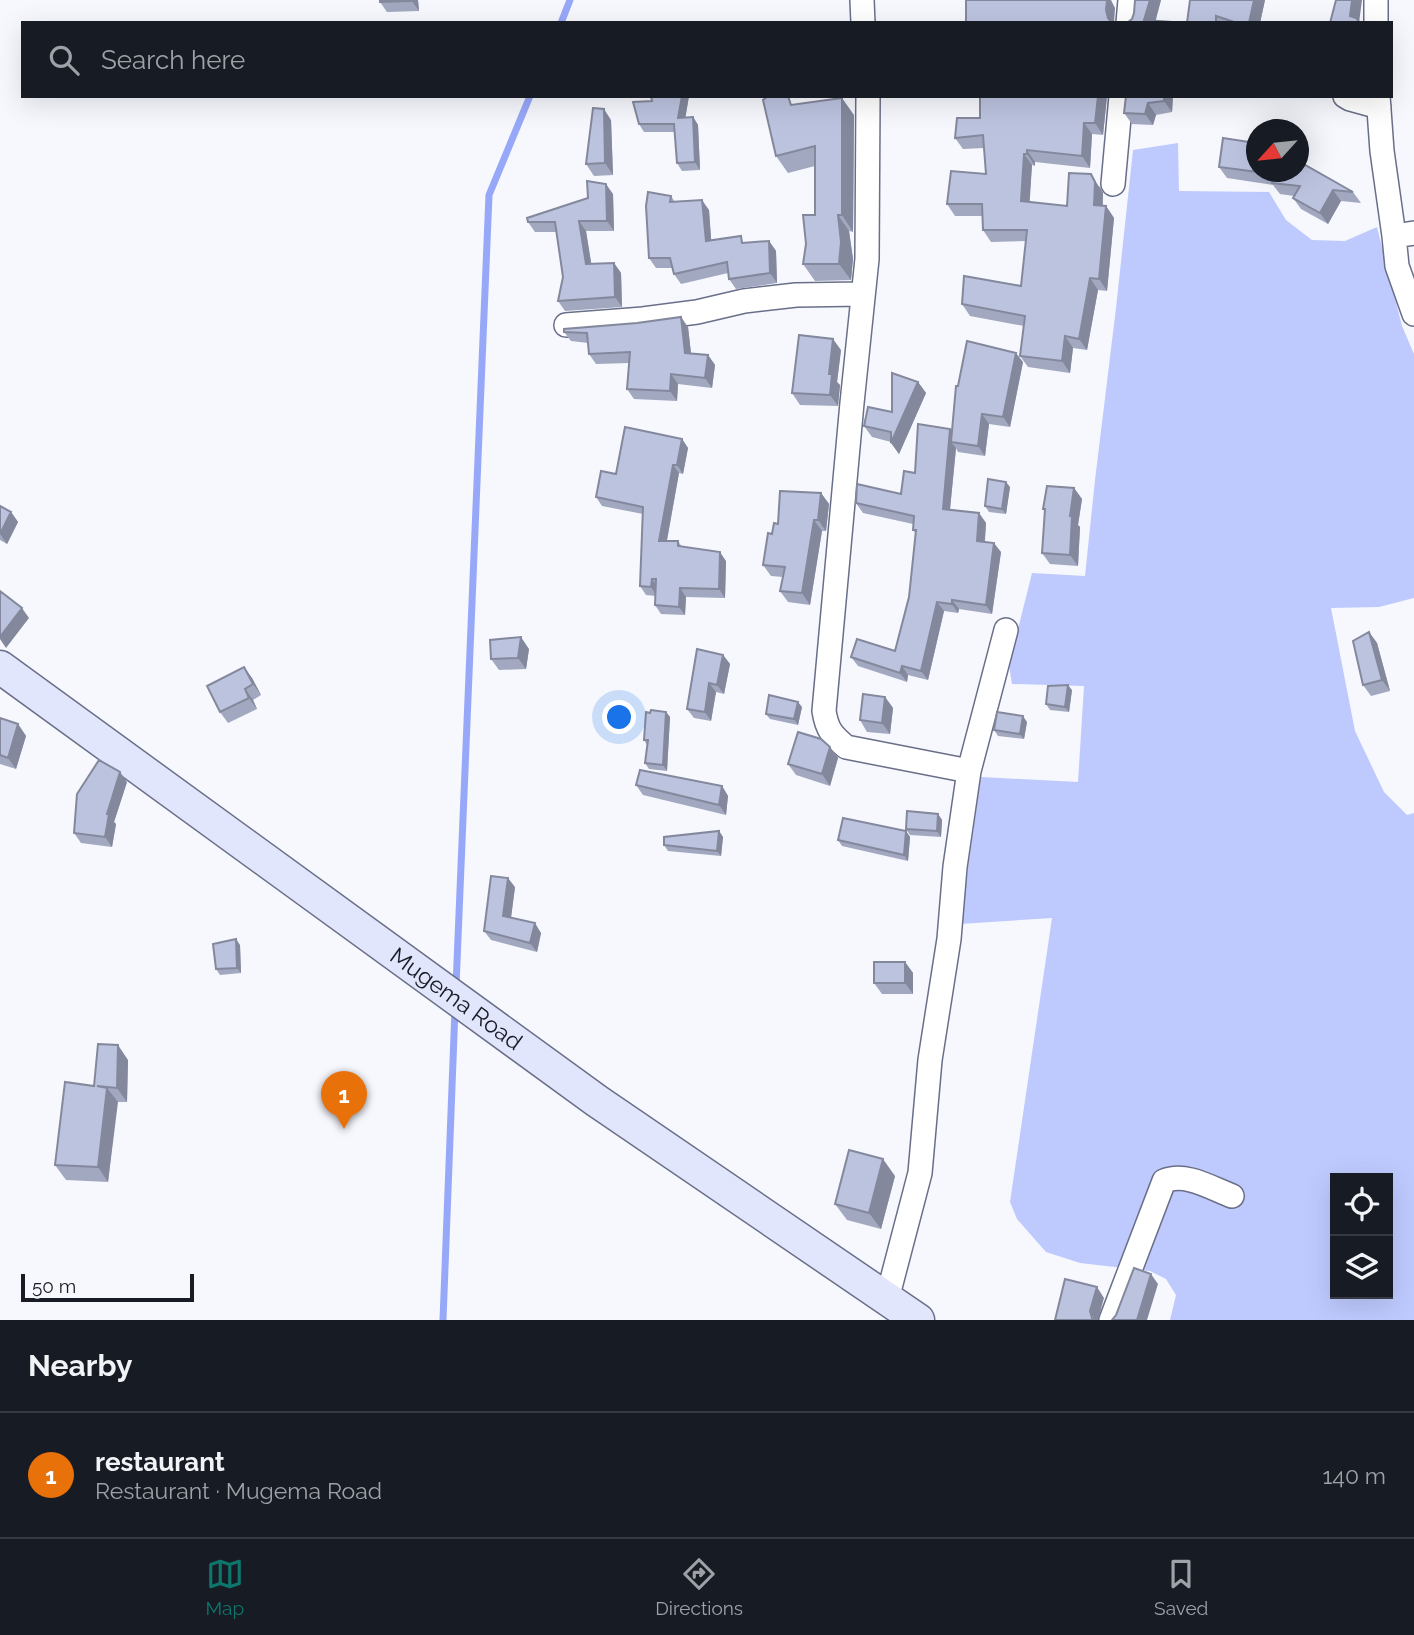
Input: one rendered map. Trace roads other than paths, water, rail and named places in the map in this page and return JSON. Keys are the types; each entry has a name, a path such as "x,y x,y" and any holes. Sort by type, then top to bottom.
{"street":[{"path":"862,0 863,21"},
{"path":"1128,21 1130,0"},
{"path":"1376,0 1376,21"},
{"path":"868,98 867,259 824,711 826,725 846,747 969,771"},
{"path":"1113,184 1121,98"},
{"path":"1348,98 1378,101 1382,151 1404,235 1397,266 1414,314"},
{"path":"566,325 643,319 696,312 744,301 796,295 863,295"},
{"path":"887,1299 920,1173 930,1060 949,939 955,867 969,771 1006,630"},
{"name":"Mugema Road","path":"0,667 597,1101 918,1320"},
{"path":"1111,1320 1164,1181 1173,1178 1190,1179 1232,1196"}],"waterway":[{"path":"562,21 570,0"},
{"path":"456,986 489,195 529,98"},
{"path":"443,1320 455,1009"}],"place":[{"name":"restaurant","path":"344,1129"}]}
